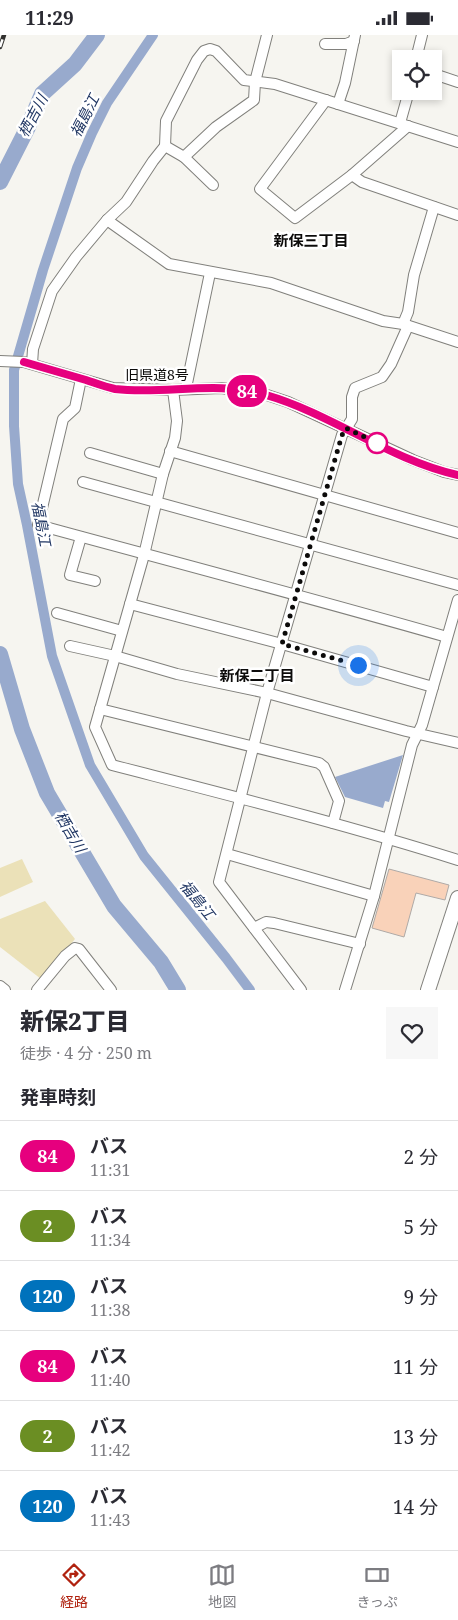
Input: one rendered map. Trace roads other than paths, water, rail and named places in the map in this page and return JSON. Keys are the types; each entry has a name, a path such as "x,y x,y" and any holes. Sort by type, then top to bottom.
{"street":[{"path":"184,157 216,127 254,100 254,82 267,35"},
{"path":"418,50 422,35"},
{"path":"325,44 346,43 354,38"},
{"path":"338,104 345,83 354,38"},
{"path":"28,363 52,291 76,257 107,220 126,202 165,145 166,121 197,60 204,51 210,49 216,51 244,80 275,84 458,142"},
{"path":"442,77 458,82"},
{"path":"326,100 260,189 295,218 352,175 404,125 408,100"},
{"path":"165,145 184,157 213,185"},
{"path":"352,175 362,182 458,215"},
{"path":"301,990 218,883 310,543 346,428 352,419 352,397 355,388 382,377 391,364 406,325 414,275 434,207"},
{"path":"107,220 169,264 271,283 383,321 406,325 458,342"},
{"path":"186,388 210,273"},
{"name":"旧県道8号","path":"2,361 28,363 113,388 173,390 221,388 264,394 288,402 412,460 458,475"},
{"path":"80,379 74,408 63,419 38,525 448,637"},
{"path":"173,390 177,421 175,438 163,474 144,555 95,727 112,765 388,838 458,860"},
{"path":"170,451 458,533"},
{"path":"90,453 163,474"},
{"path":"83,482 458,585"},
{"path":"81,537 70,575 95,581"},
{"path":"345,990 374,896 412,745 422,725 458,600"},
{"path":"130,604 282,644 433,687"},
{"path":"57,613 122,631"},
{"path":"70,646 115,656 177,674 268,693 417,734 458,743"},
{"path":"100,709 316,762 322,765 339,801 333,823"},
{"path":"227,854 374,896"},
{"path":"428,990 458,898"},
{"path":"254,928 266,921 360,945"},
{"path":"37,990 64,956 75,948 79,949 109,989"},
{"path":"0,986 5,990"}],"water":[{"path":"403,755 389,802 385,801 383,808 345,797 335,777"}],"waterway":[{"name":"栖吉川","path":"0,182 28,127 42,94 75,64 97,35"},
{"name":"福島江","path":"153,35 107,103 92,133 77,168 43,270 14,370 14,426 18,484 52,656 90,765 144,856 250,990"},
{"name":"栖吉川","path":"0,654 22,729 47,793 114,906 161,962 178,990"}],"railway":[{"path":"0,47 4,35"}],"district":[{"name":"新保三丁目","path":"311,241"},
{"name":"新保二丁目","path":"257,676"}]}
